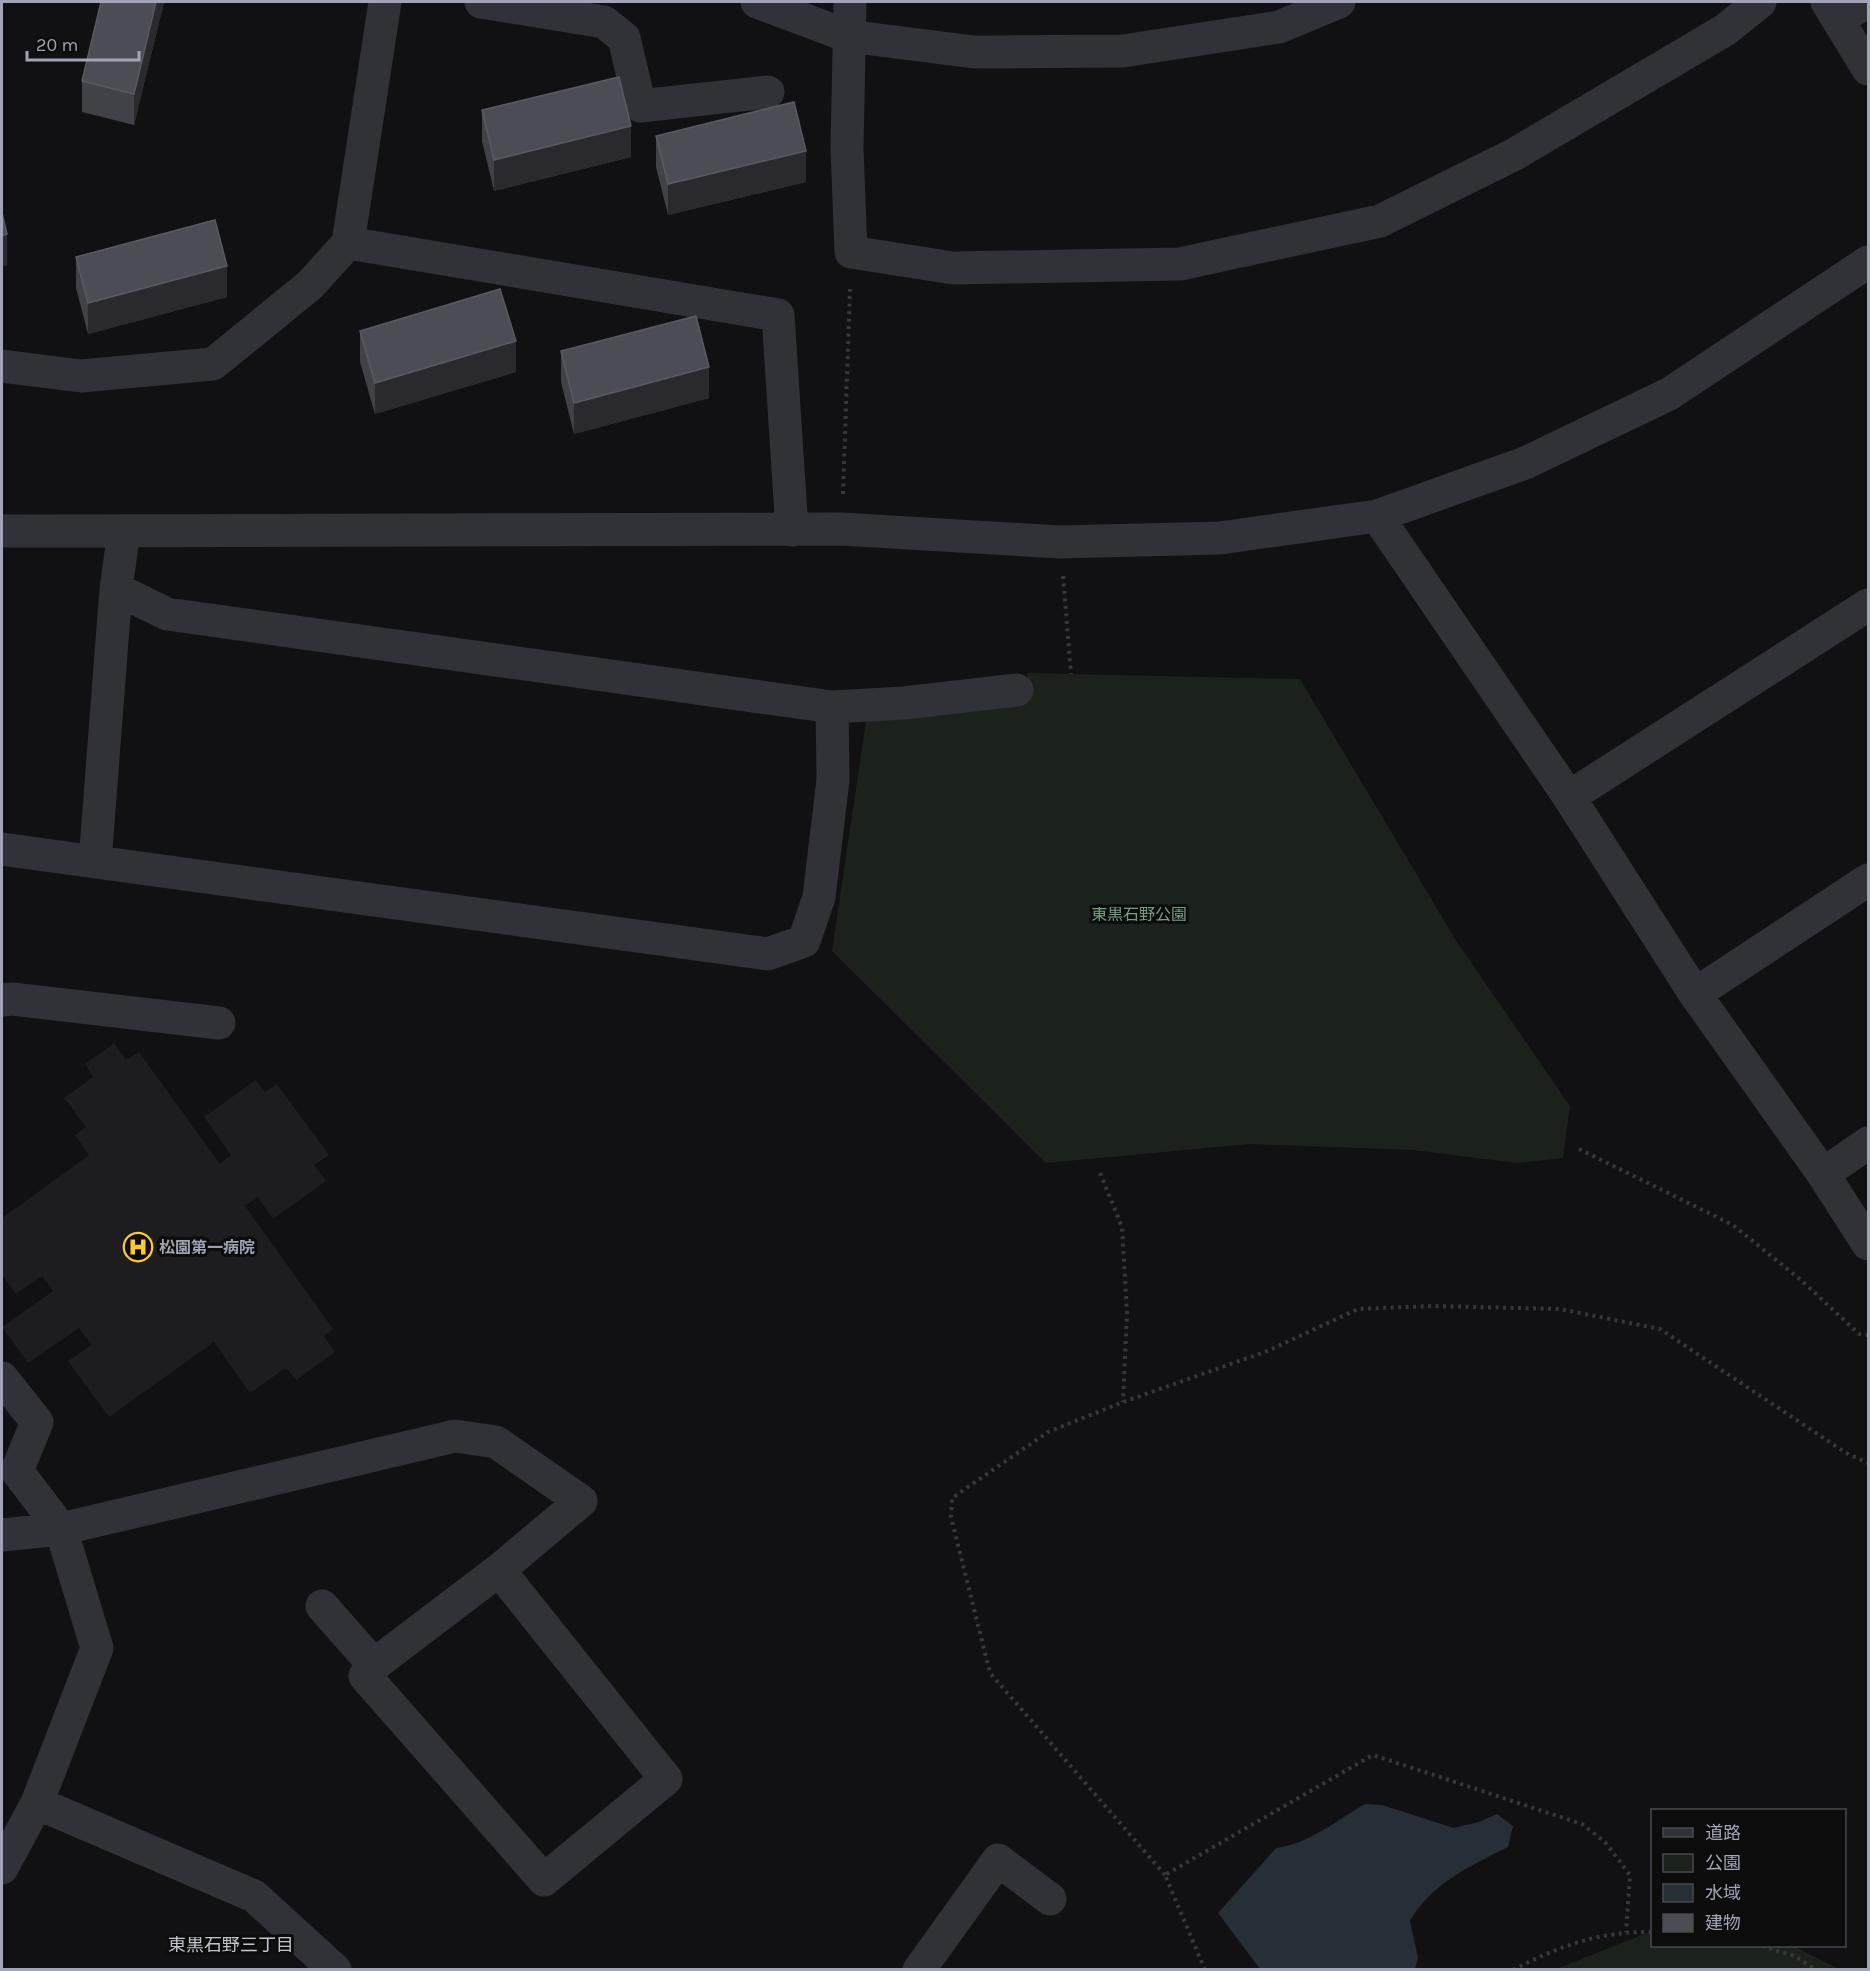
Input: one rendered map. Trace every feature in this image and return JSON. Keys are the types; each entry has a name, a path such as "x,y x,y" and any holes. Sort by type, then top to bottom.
{"street":[{"path":"2,366 81,376 213,364 310,285 348,243 385,2"},
{"path":"481,2 604,22 624,38 640,106 768,92"},
{"path":"758,2 848,36 974,52 1123,51 1279,27 1339,2"},
{"path":"850,2 847,148 851,252 953,268 1180,264 1380,221 1515,154 1725,30 1760,2"},
{"path":"1866,2 1832,11 1869,69"},
{"path":"348,243 778,315 792,530"},
{"path":"2,531 842,529 1060,542 1220,537 1377,516 1525,463 1669,394 1869,262"},
{"path":"1377,516 1569,797 1695,994 1823,1174 1869,1244"},
{"path":"95,862 116,589 124,531"},
{"path":"116,589 167,614 832,707 904,704 1017,690"},
{"path":"1569,797 1869,605"},
{"path":"2,849 768,954 804,941 819,897 833,780 832,707"},
{"path":"1695,994 1869,880"},
{"path":"2,1000 12,999 219,1023"},
{"path":"1823,1174 1869,1143"},
{"path":"2,1378 37,1422 17,1471 61,1529 97,1648 37,1803 2,1868"},
{"path":"2,1535 61,1529 455,1436 496,1442 581,1501 499,1570 374,1665 365,1676 544,1880 666,1779 499,1570"},
{"path":"322,1606 374,1665"},
{"path":"37,1803 254,1896 335,1970"},
{"path":"919,1970 998,1860 1050,1899"}],"path":[{"path":"842,529 851,252"},
{"path":"1060,542 1071,674"},
{"path":"1579,1149 1733,1225 1802,1281 1859,1334 1869,1335"},
{"path":"1101,1173 1122,1227 1127,1313 1123,1402"},
{"path":"1205,1970 1165,1875 990,1672 951,1517 951,1498 1048,1432 1123,1402 1266,1352 1358,1309 1432,1306 1560,1309 1660,1329 1846,1453 1869,1463"},
{"path":"1165,1875 1373,1755 1582,1824 1605,1842 1630,1875 1626,1932"},
{"path":"1513,1970 1556,1948 1593,1936 1651,1932"},
{"path":"1765,1947 1795,1956 1816,1970"}],"shaded area":[{"name":"松園第一病院","path":"114,1043 126,1060 139,1052 220,1164 231,1155 204,1117 256,1080 265,1092 277,1084 329,1155 314,1165 326,1181 273,1219 258,1197 245,1206 333,1329 324,1336 335,1352 296,1380 286,1368 250,1393 214,1342 109,1417 68,1361 91,1345 79,1328 28,1363 2,1327 53,1291 42,1276 16,1294 2,1275 2,1218 89,1155 75,1135 86,1127 64,1098 93,1077 85,1064"}],"green space":[{"name":"東黒石野公園","path":"1027,673 1300,679 1455,939 1570,1106 1563,1158 1517,1163 1413,1150 1249,1144 1046,1163 832,951 866,721 1030,701"},
{"path":"1651,1931 1651,1947 1795,1947 1839,1969 1556,1969"}],"water":[{"path":"1365,1804 1382,1805 1454,1828 1479,1822 1497,1814 1513,1826 1508,1847 1480,1861 1441,1886 1429,1896 1410,1921 1418,1958 1415,1969 1260,1969 1218,1913 1276,1848 1311,1837"}],"building":[{"path":"101,2 156,2 134,94 82,81"},
{"path":"619,77 631,126 494,160 482,110"},
{"path":"794,102 806,151 668,184 656,136"},
{"path":"2,213 7,234 2,236"},
{"path":"215,220 227,266 88,303 76,257"},
{"path":"500,289 516,341 375,383 360,331"},
{"path":"696,316 709,367 574,403 561,351"}],"place":[{"name":"松園第一病院","path":"138,1247"}],"district":[{"name":"東黒石野三丁目","path":"231,1945"}]}
